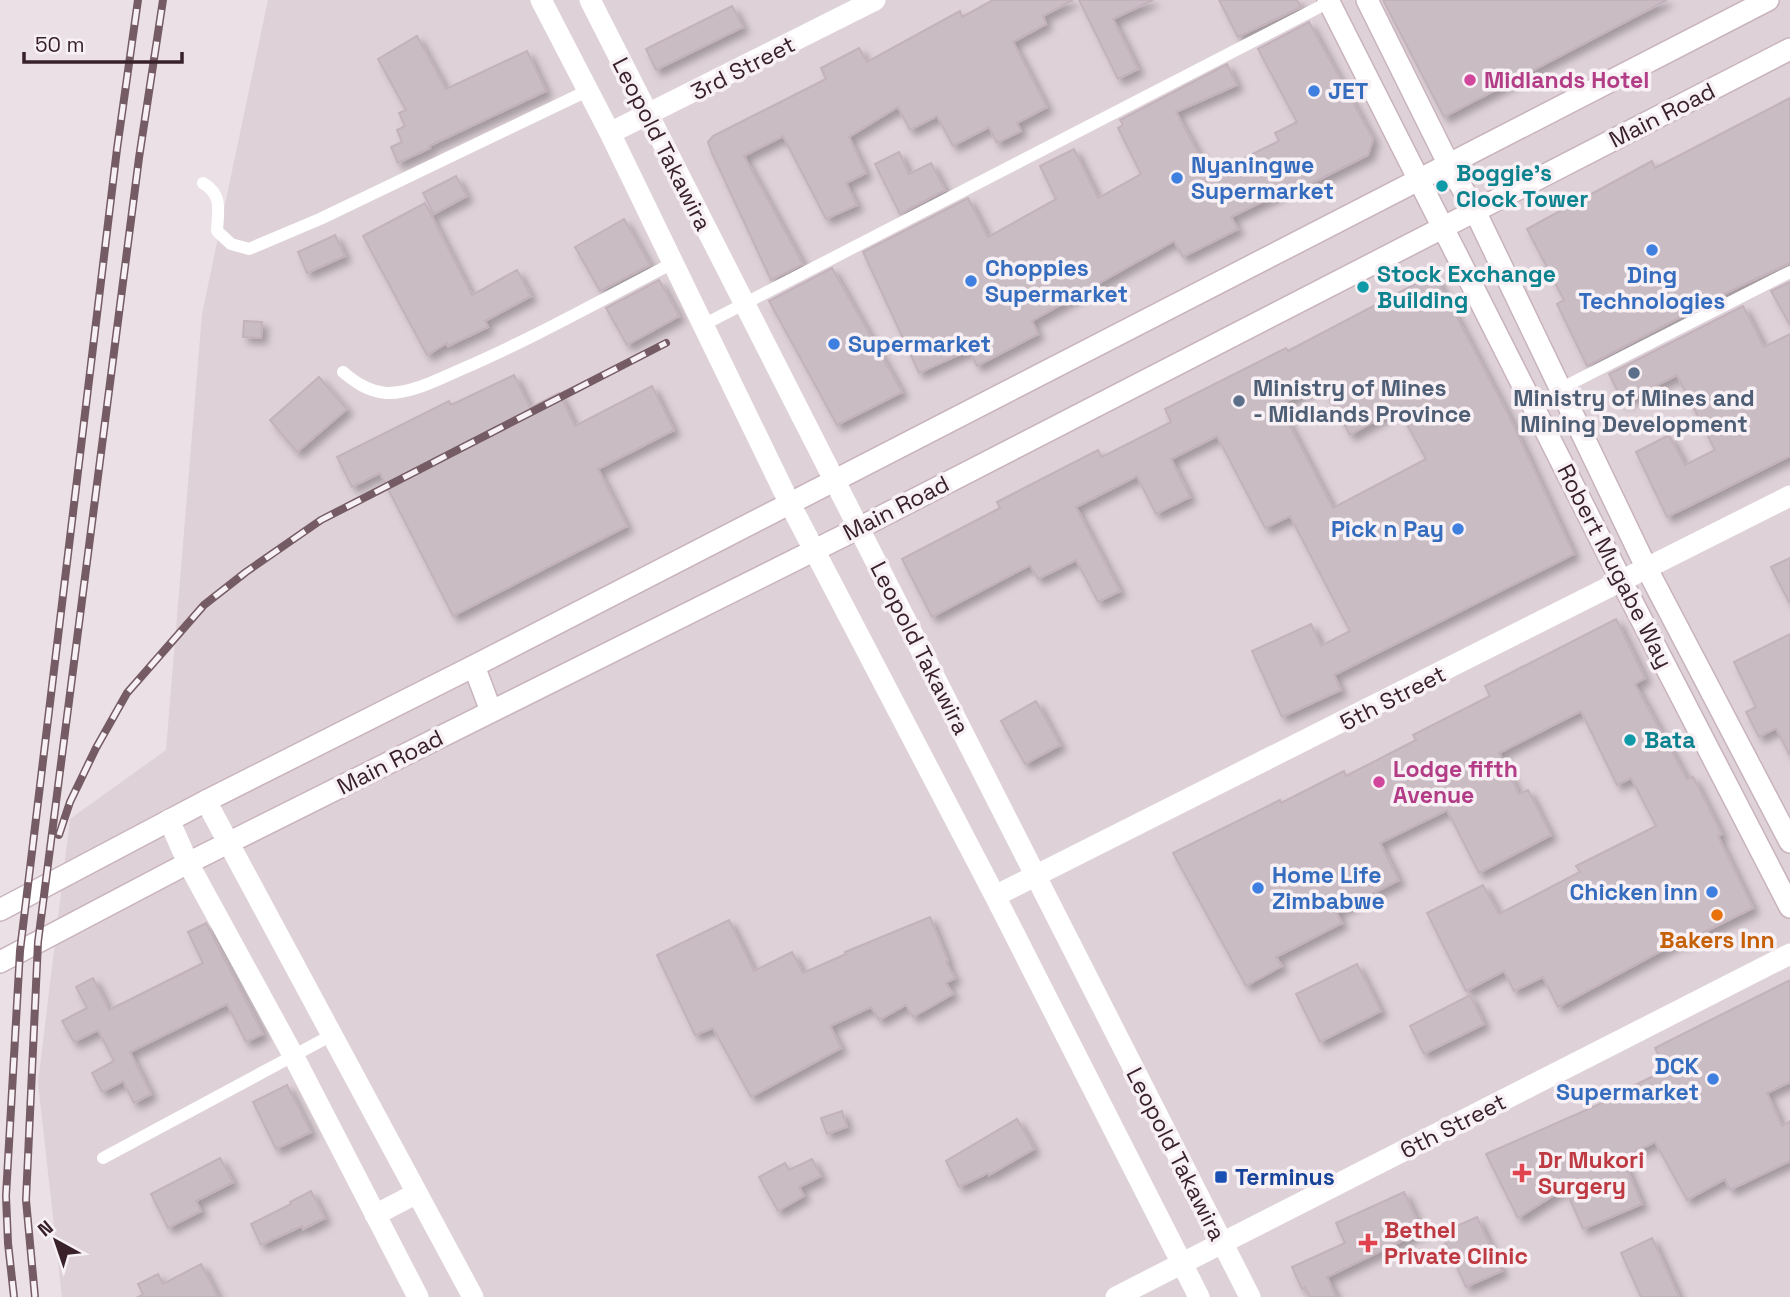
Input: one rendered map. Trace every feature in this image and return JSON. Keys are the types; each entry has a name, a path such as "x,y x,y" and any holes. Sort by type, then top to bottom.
{"street":[{"name":"Leopold Takawira","path":"541,0 610,134 789,502 995,896 1199,1297"},
{"name":"Leopold Takawira","path":"590,0 1250,1297"},
{"name":"3rd Street","path":"610,134 875,0"},
{"name":"Robert Mugabe Way","path":"1367,0 1448,163 1475,211 1647,569 1790,842"},
{"name":"Main Road","path":"0,910 169,820 474,666 1768,0"},
{"name":"Robert Mugabe Way","path":"1330,1 1622,582 1790,907"},
{"name":"Main Road","path":"0,962 188,863 859,528 1790,49"},
{"name":"5th Street","path":"995,896 1790,496"},
{"path":"474,666 491,711"},
{"path":"206,801 473,1297"},
{"path":"169,820 188,863 293,1055 418,1297"},
{"name":"6th Street","path":"1116,1297 1790,954"},
{"path":"375,1215 417,1193"}],"lane":[{"path":"703,325 1330,1"},
{"path":"202,183 213,189 218,201 217,231 231,244 249,249 320,219 587,92"},
{"path":"343,372 368,389 386,393 408,390 510,348 673,263"},
{"path":"1560,389 1790,272"},
{"path":"103,1158 332,1035"}],"shaded area":[{"path":"268,0 1790,0 1790,1297 62,1297 38,1083 70,819 166,750 202,314"}],"building":[{"path":"993,0 1073,0 1043,16 1046,24 1013,42 1047,107 1017,123 1021,131 997,143 989,127 953,146 937,116 910,130 898,107 849,137 866,173 846,183 857,205 826,219 783,136 744,156 803,264 771,280 708,142 713,136 826,79 821,68 859,48 867,62 960,11 962,17"},
{"path":"1079,0 1153,0 1113,19 1138,69 1118,79"},
{"path":"1219,0 1297,0 1301,7 1238,37"},
{"name":"Midlands Hotel","path":"1383,0 1667,0 1444,117"},
{"path":"732,6 743,27 656,70 646,49"},
{"path":"1309,22 1373,139 1368,155 1302,188 1300,183 1231,217 1238,229 1183,257 1174,241 1032,321 1038,334 977,366 969,350 919,373 863,252 968,198 988,237 1056,199 1040,166 1074,149 1098,198 1141,174 1118,128 1123,125 1120,120 1227,64 1237,85 1176,112 1210,175 1279,141 1275,133 1297,122 1258,49"},
{"path":"417,36 446,89 527,51 546,91 398,163 391,147 402,142 397,130 405,126 399,113 406,110 378,59"},
{"path":"1790,98 1790,263 1734,289 1587,366 1557,304 1564,300 1527,229 1652,161 1655,168"},
{"path":"899,152 909,174 931,163 945,190 900,214 875,164"},
{"path":"456,176 467,196 434,214 423,193"},
{"path":"425,203 472,295 517,270 531,296 485,321 488,327 448,346 447,343 427,355 363,236"},
{"path":"624,219 650,265 600,291 575,247"},
{"path":"335,235 345,256 307,273 298,252"},
{"name":"Supermarket","path":"832,268 902,392 837,425 769,301"},
{"path":"1434,274 1509,416 1574,554 1334,675 1341,690 1282,717 1252,651 1311,624 1321,646 1350,631 1290,516 1265,528 1217,436 1171,459 1190,497 1156,514 1137,476 1076,507 1120,591 1098,602 1076,560 1038,579 1030,565 932,617 902,559 1000,508 997,502 1098,450 1102,457 1171,422 1165,409 1286,348 1288,351","holes":["1322,383 1350,435 1398,408 1426,459 1333,508 1279,405"]},
{"path":"659,280 679,316 627,345 606,308"},
{"path":"1790,282 1790,325 1771,291"},
{"path":"1743,306 1764,347 1790,334 1790,456 1667,517 1636,452 1669,435 1685,465 1715,450 1677,375 1623,402 1609,374"},
{"path":"244,321 262,322 261,338 243,337"},
{"path":"514,375 530,408 559,393 575,426 652,386 674,430 598,469 627,526 453,616 380,473 352,487 337,457 449,401 451,405"},
{"path":"319,377 347,409 297,452 270,420"},
{"path":"1790,558 1790,604 1771,567"},
{"path":"1616,619 1645,678 1635,684 1687,779 1693,777 1722,834 1718,836 1753,908 1682,943 1681,940 1558,1007 1543,977 1514,991 1504,971 1466,991 1427,913 1483,885 1499,914 1580,872 1576,866 1656,826 1631,778 1617,785 1581,711 1499,753 1519,794 1528,790 1551,835 1479,873 1447,810 1380,843 1399,880 1336,912 1342,923 1276,957 1282,966 1246,986 1173,853 1344,771 1346,776 1416,740 1413,735 1490,696 1485,686"},
{"path":"1790,634 1790,756 1776,728 1759,737 1746,712 1756,707 1734,662"},
{"path":"1036,701 1060,745 1025,764 1001,721"},
{"path":"930,917 948,961 946,962 955,978 946,983 953,994 913,1017 906,1005 879,1020 871,1007 830,1026 841,1048 751,1097 713,1028 695,1035 657,955 729,920 754,971 792,952 803,973 846,954 845,952"},
{"path":"206,923 263,1034 246,1042 227,1004 130,1052 151,1094 134,1103 123,1081 102,1092 92,1073 114,1061 98,1030 74,1042 62,1021 87,1008 76,987 93,978 109,1010 203,963 188,932"},
{"path":"1357,964 1381,1011 1320,1042 1296,994"},
{"path":"1790,980 1790,1082 1767,1093 1782,1126 1790,1121 1790,1161 1730,1190 1725,1179 1687,1200 1655,1142 1622,1158 1642,1204 1583,1229 1565,1188 1518,1218 1486,1154 1609,1100 1608,1098 1666,1070 1655,1048"},
{"path":"1470,995 1484,1024 1424,1054 1410,1026"},
{"path":"287,1085 311,1132 276,1149 253,1102"},
{"path":"842,1111 847,1127 827,1134 821,1118"},
{"path":"1017,1119 1034,1149 989,1175 988,1173 959,1187 946,1161"},
{"path":"220,1158 233,1182 196,1201 201,1211 168,1228 151,1194"},
{"path":"812,1159 821,1176 799,1187 804,1196 778,1211 759,1177 785,1163 789,1170"},
{"path":"311,1191 325,1218 261,1245 251,1224"},
{"path":"1404,1192 1422,1231 1327,1277 1336,1297 1310,1297 1305,1287 1302,1289 1292,1267 1345,1243 1336,1223"},
{"path":"1477,1217 1502,1271 1466,1287 1441,1233"},
{"path":"1652,1238 1679,1297 1641,1297 1621,1253"},
{"path":"201,1264 218,1297 138,1297 143,1294 138,1284 158,1274 163,1284"}],"railway":[{"path":"14,1297 6,1196 20,951 117,149 138,0"},
{"path":"35,1297 26,1200 38,942 139,158 163,0"},
{"path":"59,835 70,802 127,693 204,605 321,520 666,343"}],"place":[{"name":"Midlands Hotel","path":"1470,80"},
{"name":"JET","path":"1314,91"},
{"name":"Nyaningwe Supermarket","path":"1177,178"},
{"name":"Boggie's Clock Tower","path":"1442,186"},
{"name":"Ding Technologies","path":"1652,250"},
{"name":"Choppies Supermarket","path":"971,281"},
{"name":"Stock Exchange Building","path":"1363,287"},
{"name":"Supermarket","path":"834,344"},
{"name":"Ministry of Mines and Mining Development","path":"1634,373"},
{"name":"Ministry of Mines - Midlands Province","path":"1239,401"},
{"name":"Pick n Pay","path":"1458,529"},
{"name":"Bata","path":"1630,740"},
{"name":"Lodge fifth Avenue","path":"1379,782"},
{"name":"Home Life Zimbabwe","path":"1258,888"},
{"name":"Chicken inn","path":"1712,892"},
{"name":"Bakers Inn","path":"1717,915"},
{"name":"DCK Supermarket","path":"1713,1079"},
{"name":"Dr Mukori Surgery","path":"1522,1173"},
{"name":"Terminus","path":"1221,1177"},
{"name":"Bethel Private Clinic","path":"1368,1243"}]}
